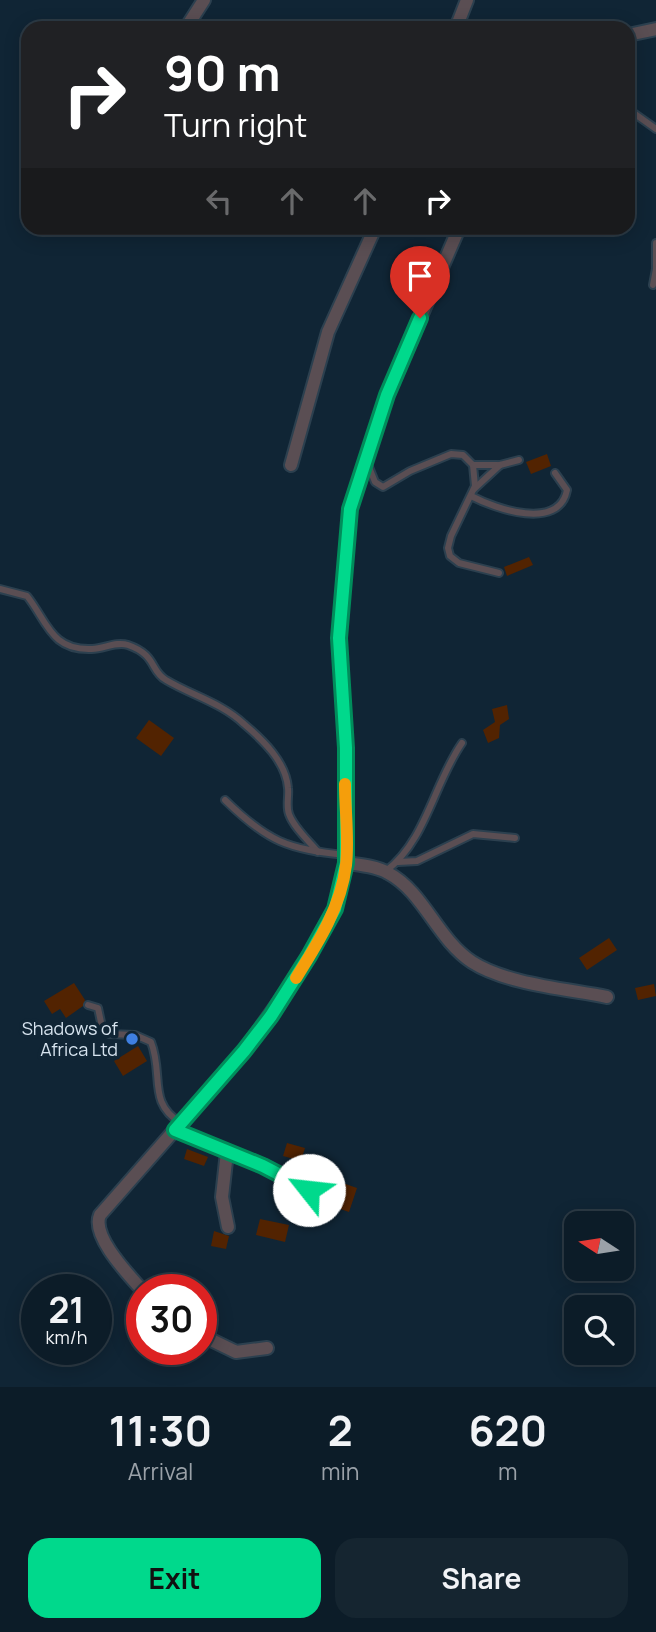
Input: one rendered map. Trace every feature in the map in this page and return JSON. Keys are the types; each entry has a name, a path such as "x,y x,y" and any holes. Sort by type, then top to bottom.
{"street":[{"path":"190,21 204,0"},
{"path":"459,21 467,0"},
{"path":"635,33 656,29"},
{"path":"291,465 327,332 371,235"},
{"path":"130,1274 104,1241 97,1220 132,1176 244,1051 298,976 332,916 346,859 346,748 339,638 350,509 392,383 456,235"},
{"path":"346,859 386,871 399,880 448,942 478,966 513,978 607,997"},
{"path":"178,1126 309,1190"},
{"path":"227,1152 222,1197 228,1227"},
{"path":"217,1343 236,1352 267,1348"}],"lane":[{"path":"635,114 656,129"},
{"path":"653,285 656,243"},
{"path":"365,458 375,482 380,487 452,454 463,455 473,465 500,465 519,460"},
{"path":"472,493 473,465"},
{"path":"499,573 459,563 450,556 449,543 472,493 500,465"},
{"path":"472,493 514,512 550,513 561,506 566,491 555,473"},
{"path":"0,589 27,596 50,635 57,639 89,649 120,644 142,651 153,661 163,679 226,710 243,723 281,764 289,789 290,816 318,852"},
{"path":"386,871 398,862 420,828 446,769 462,743"},
{"path":"225,800 245,820 280,843 346,859"},
{"path":"398,862 418,861 473,834 515,838"},
{"path":"88,1006 98,1008 102,1027 109,1034 135,1035 151,1042 156,1055 163,1110 178,1126"}],"building":[{"path":"547,454 551,466 531,474 526,462"},
{"path":"529,557 533,565 507,576 504,567"},
{"path":"507,705 509,719 500,725 499,738 488,743 483,730 495,722 492,709"},
{"path":"149,720 174,738 161,756 136,738"},
{"path":"609,938 617,950 587,970 579,958"},
{"path":"74,983 85,1000 83,1006 66,1018 60,1009 52,1014 44,1001"},
{"path":"654,984 656,996 638,1000 635,988"},
{"path":"138,1046 147,1061 123,1076 114,1061"},
{"path":"287,1143 305,1148 301,1161 283,1156"},
{"path":"187,1149 208,1157 204,1166 184,1159"},
{"path":"337,1181 357,1188 349,1212 320,1202 326,1186 335,1188"},
{"path":"260,1219 289,1225 285,1242 256,1235"},
{"path":"214,1231 229,1236 226,1249 211,1246"}],"slow traffic":[{"path":"296,978 329,923 342,885 346,863 345,784"}],"place":[{"name":"Shadows of Africa Ltd","path":"132,1039"}],"route":[{"path":"309,1190 263,1166 175,1130 271,1016 298,976 335,909 346,863 346,748 339,638 350,509 387,395 420,318"}]}
